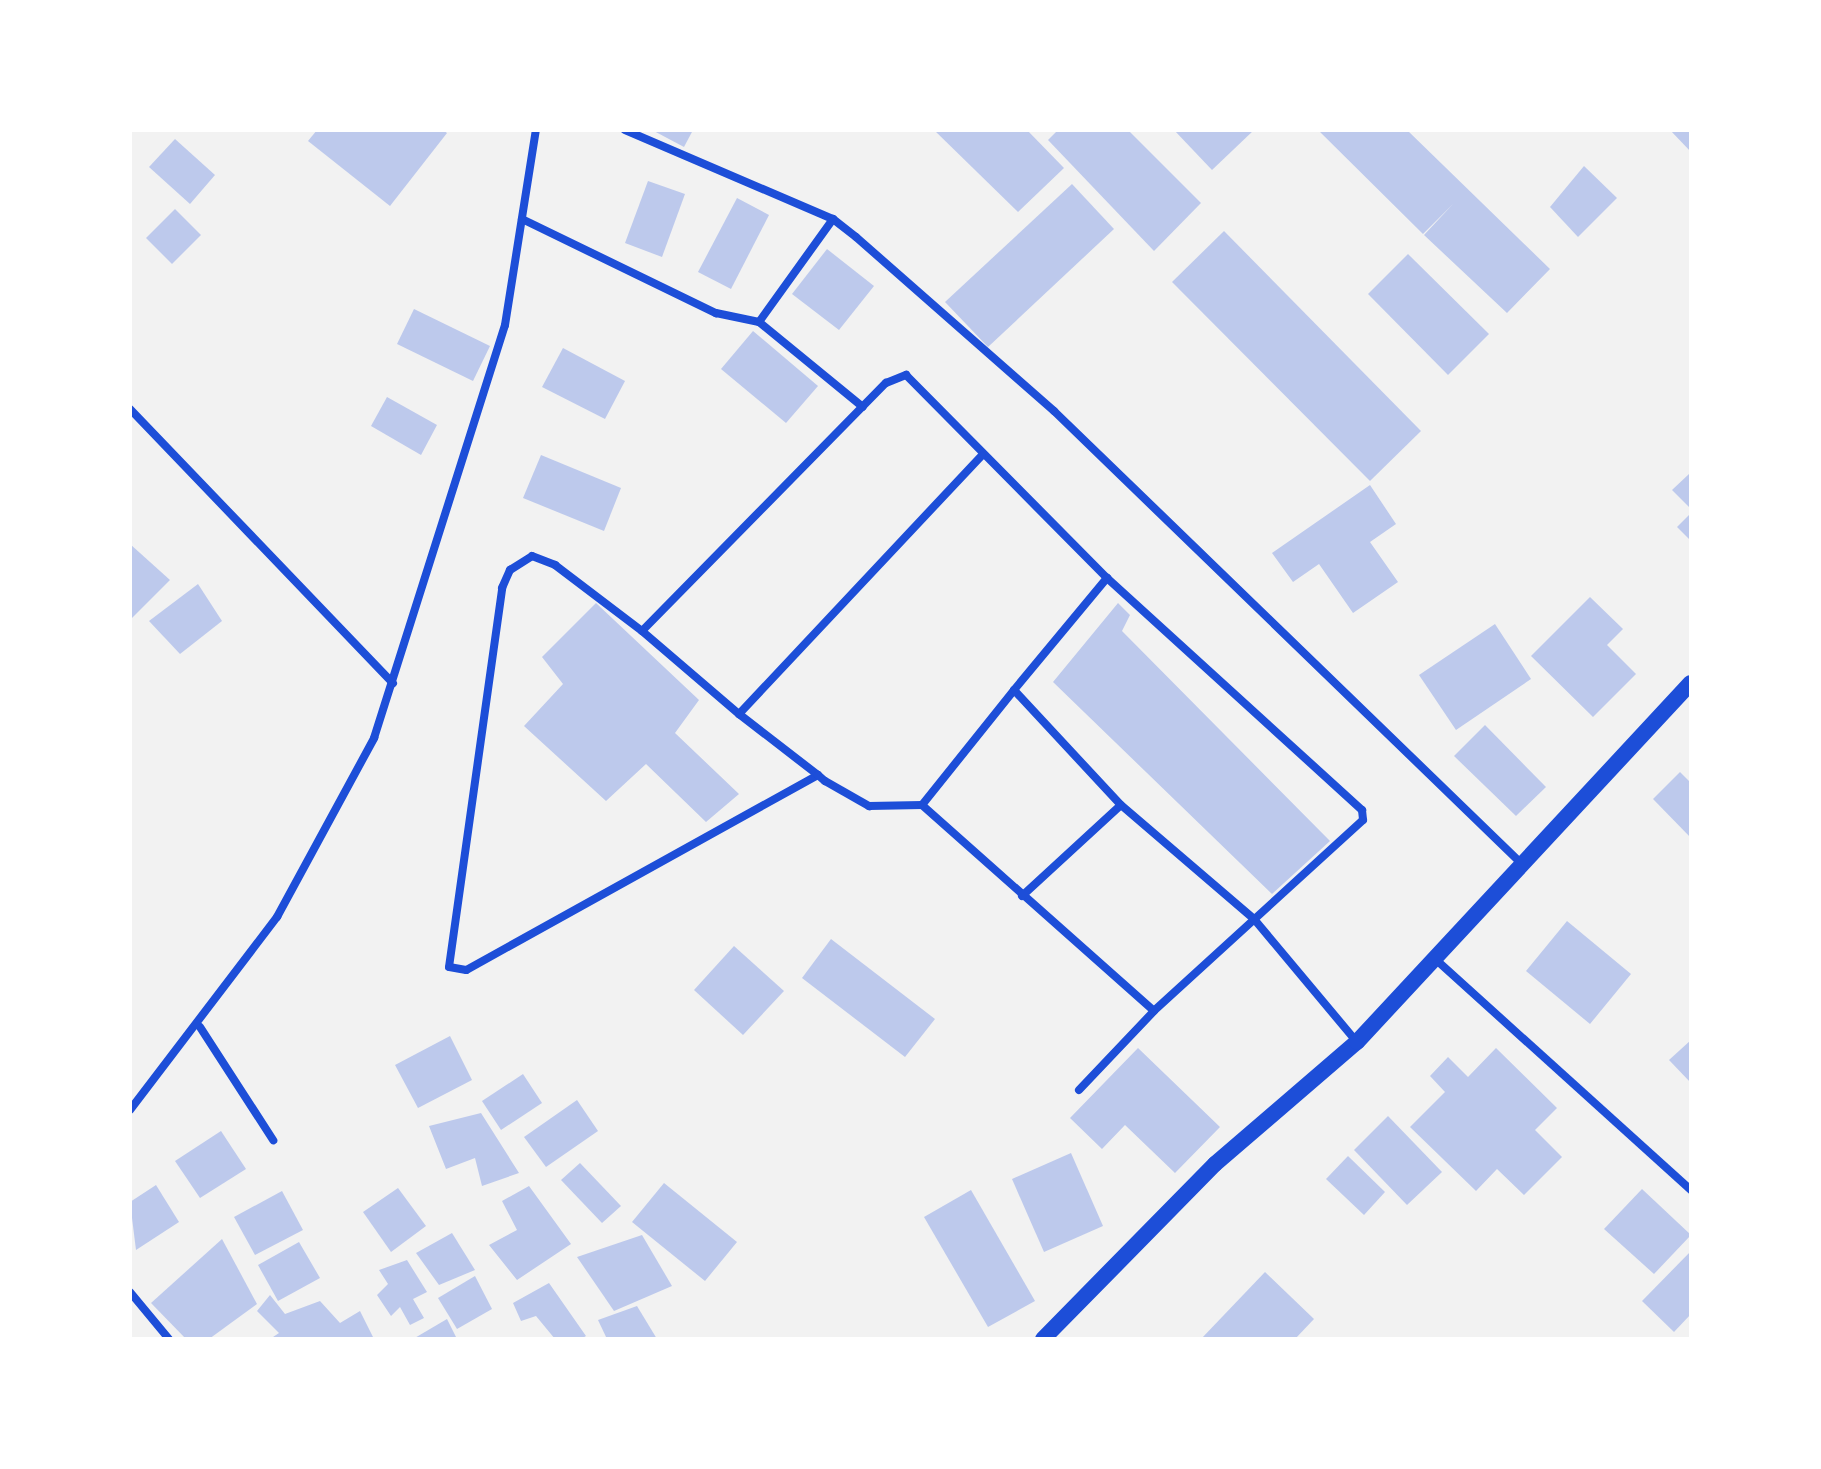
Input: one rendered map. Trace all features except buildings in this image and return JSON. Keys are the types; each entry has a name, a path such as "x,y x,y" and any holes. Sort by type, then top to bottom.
{"main road":[{"path":"1043,1339 1215,1164 1357,1042 1432,956 1523,865 1691,683"}],"street":[{"path":"130,1110 200,1027 277,917 374,738 505,325 536,130"},
{"path":"625,130 833,219 1054,411 1523,865"},
{"path":"522,219 716,313 759,322 863,407"},
{"path":"759,322 833,219"},
{"path":"642,631 893,377 912,378 981,456 1107,578 1363,813 1154,1011 1079,1090"},
{"path":"130,409 393,683"},
{"path":"739,714 981,456"},
{"path":"818,775 466,970 449,967 499,604 510,570 532,556 555,565 642,631 739,714 818,775 869,806 922,805 1154,1011"},
{"path":"922,805 1107,578"},
{"path":"1014,690 1121,805 1254,919 1357,1042"},
{"path":"1022,896 1121,805"},
{"path":"1432,956 1691,1190"},
{"path":"200,1027 273,1140"},
{"path":"130,1292 169,1339"}]}
